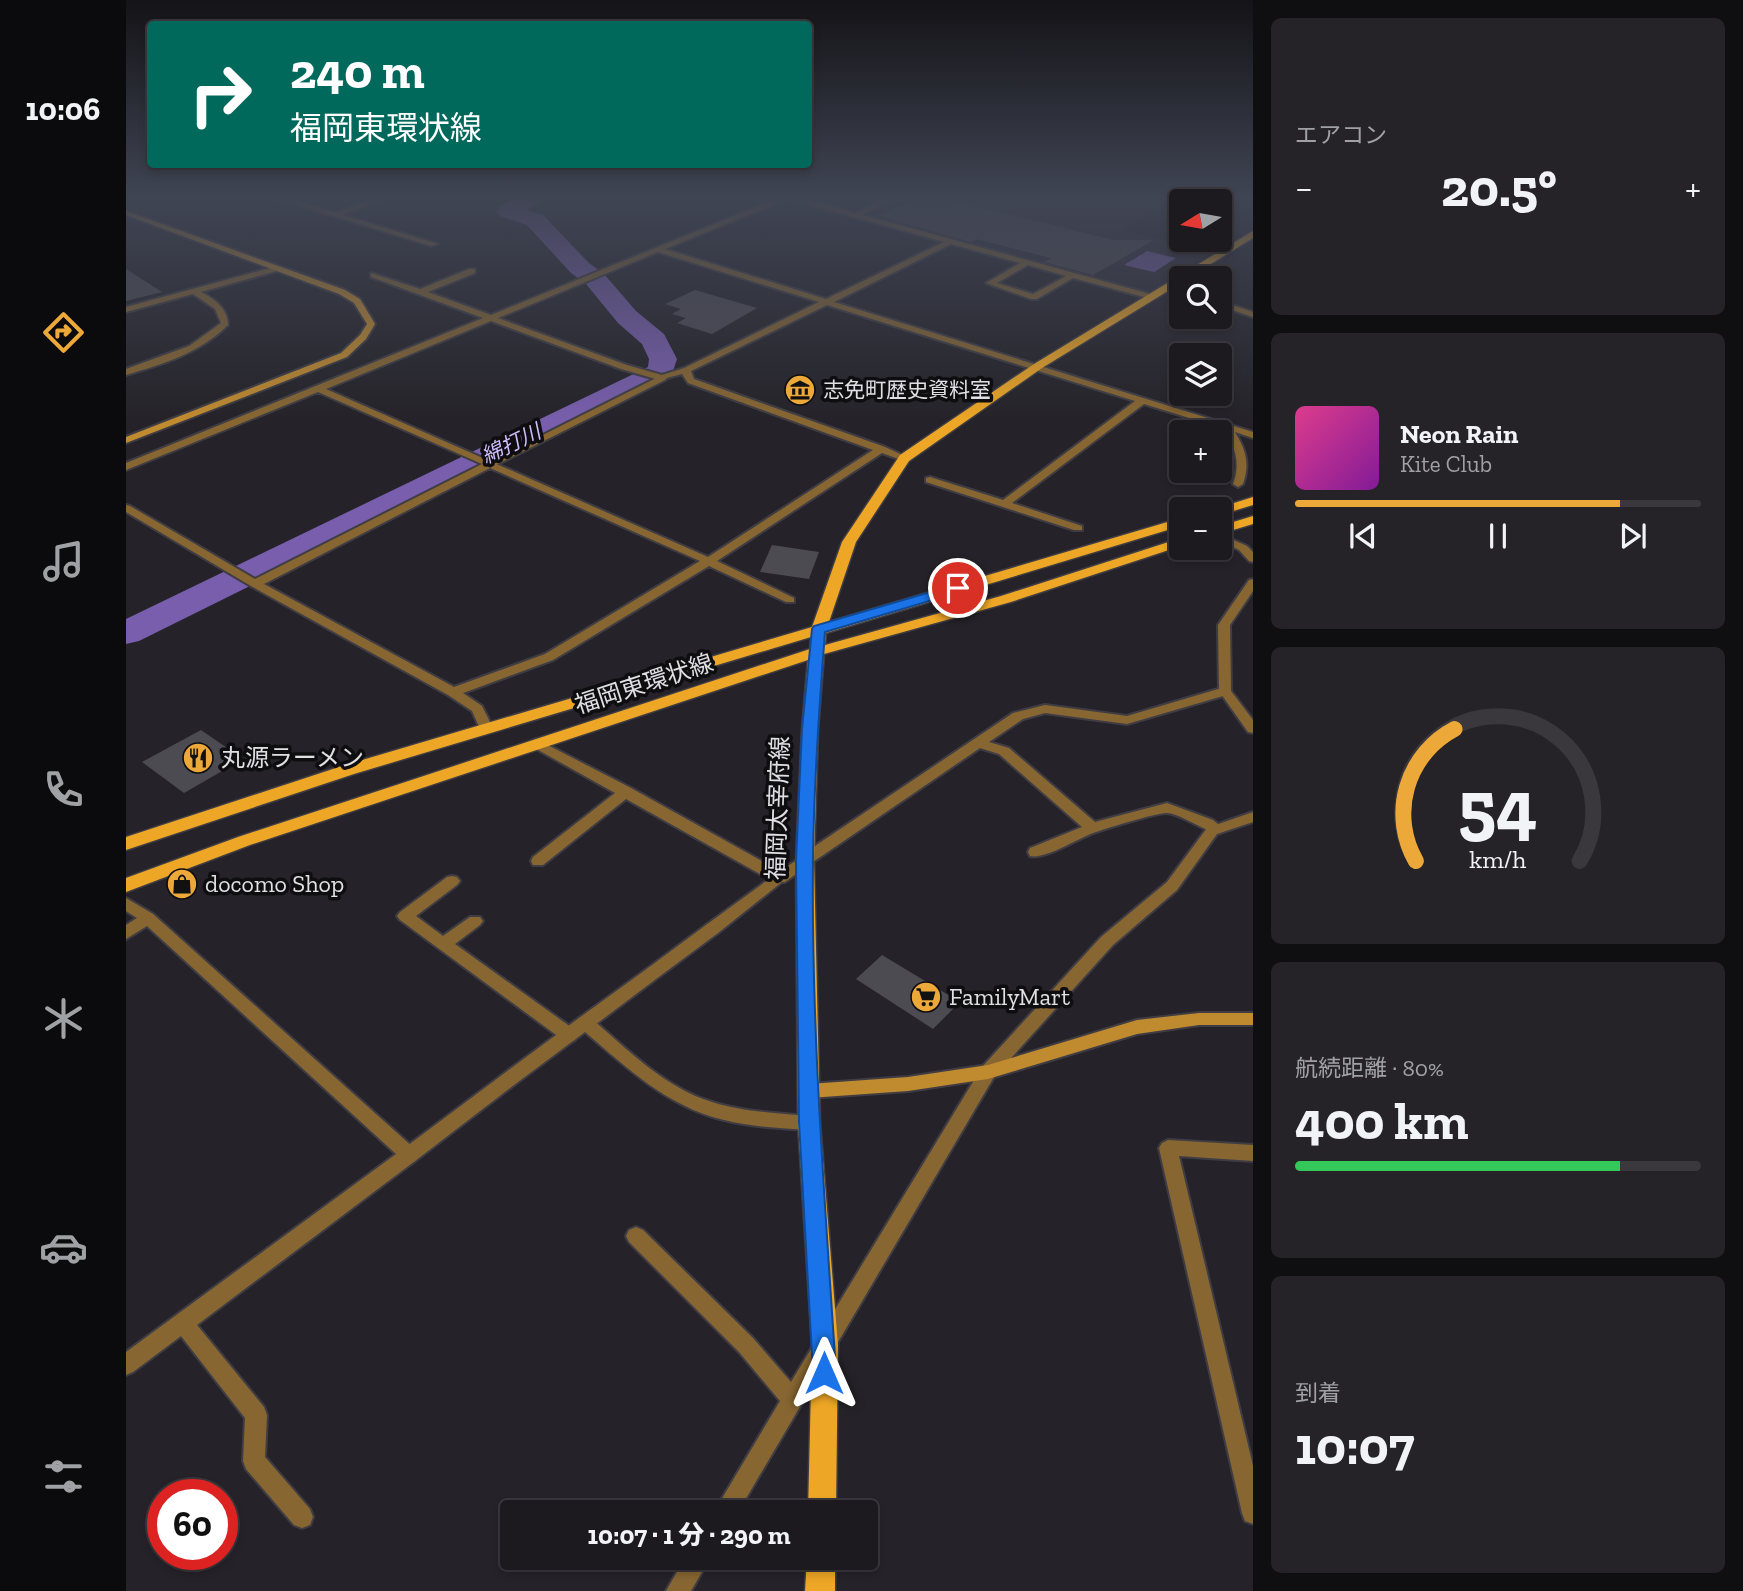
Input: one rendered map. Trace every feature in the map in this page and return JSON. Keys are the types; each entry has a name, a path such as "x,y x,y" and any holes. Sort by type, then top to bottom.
{"main road":[{"name":"福岡太宰府線","path":"822,1500 825,1345 809,1122 804,860 819,629 849,542 904,458 1038,366 1169,288"},
{"path":"1232,507 1253,501"},
{"path":"1232,526 1253,520"},
{"name":"福岡東環状線","path":"126,844 335,774 486,728 1169,527"},
{"name":"福岡東環状線","path":"126,885 244,841 536,743 686,697 816,652 1006,599 1169,546"},
{"path":"820,1591 821,1570"}],"street":[{"path":"126,310 266,271"},
{"path":"126,440 344,355 363,337 371,324 357,302 342,292 281,271"},
{"path":"421,292 471,271"},
{"path":"126,467 600,271"},
{"path":"729,271 1206,420"},
{"path":"255,584 662,378 687,370 890,271"},
{"path":"1012,271 990,283 1034,297 1071,276"},
{"path":"1053,271 1151,297"},
{"path":"374,275 624,367 662,378"},
{"path":"126,372 188,351 213,337 225,323 218,305 194,292"},
{"path":"1232,307 1251,313"},
{"path":"687,370 691,381 904,458"},
{"path":"317,388 709,561 790,600"},
{"path":"1004,504 1143,400"},
{"path":"1232,428 1253,435"},
{"path":"1232,435 1243,458 1243,471 1238,484"},
{"path":"453,692 550,657 709,561 882,449"},
{"path":"930,480 1078,528"},
{"path":"126,508 255,584 453,692 477,709 486,728"},
{"path":"1248,547 1253,559"},
{"path":"1253,582 1224,625 1225,691 1253,729"},
{"path":"130,1355 183,1323 804,860 1018,716 1045,709 1127,720 1225,691"},
{"path":"536,743 780,878"},
{"path":"978,743 1004,751 1092,828"},
{"path":"538,861 626,791"},
{"path":"1035,852 1092,828 1167,808 1209,823 1217,829"},
{"path":"732,1500 988,1072 1107,941 1172,886 1212,831 1253,817"},
{"path":"452,881 405,916 569,1035"},
{"path":"126,903 148,918 408,1155"},
{"path":"126,933 148,918"},
{"path":"443,944 475,921"},
{"path":"809,1091 908,1084 988,1072 1137,1027 1199,1019 1253,1019"},
{"path":"585,1023 658,1082 699,1105 751,1118 809,1122"},
{"path":"1253,1153 1168,1148 1253,1514"},
{"path":"636,1237 746,1345 792,1399"},
{"path":"183,1323 256,1415 254,1461 302,1517"},
{"path":"678,1591 691,1570"}],"shaded area":[{"path":"1067,271 1169,271 1169,281 1155,291 1139,291"}],"building":[{"path":"126,271 162,292 126,301"},
{"path":"1079,271 1100,271 1093,275"},
{"path":"695,290 757,308 712,334 677,323 686,318 672,314 681,309 665,304"},
{"path":"772,545 819,552 809,579 760,572"},
{"path":"201,730 243,759 184,793 142,762"},
{"path":"882,955 960,1002 933,1029 856,979"}],"waterway":[{"name":"綿打川","path":"126,633 661,371 663,359 654,340 627,317 595,279 584,271"}],"place":[{"name":"志免町歴史資料室","path":"800,390"},
{"name":"丸源ラーメン","path":"198,758"},
{"name":"docomo Shop","path":"182,884"},
{"name":"FamilyMart","path":"926,997"}],"route":[{"path":"824,1373 825,1345 809,1122 804,860 810,729 819,629 958,588"}]}
